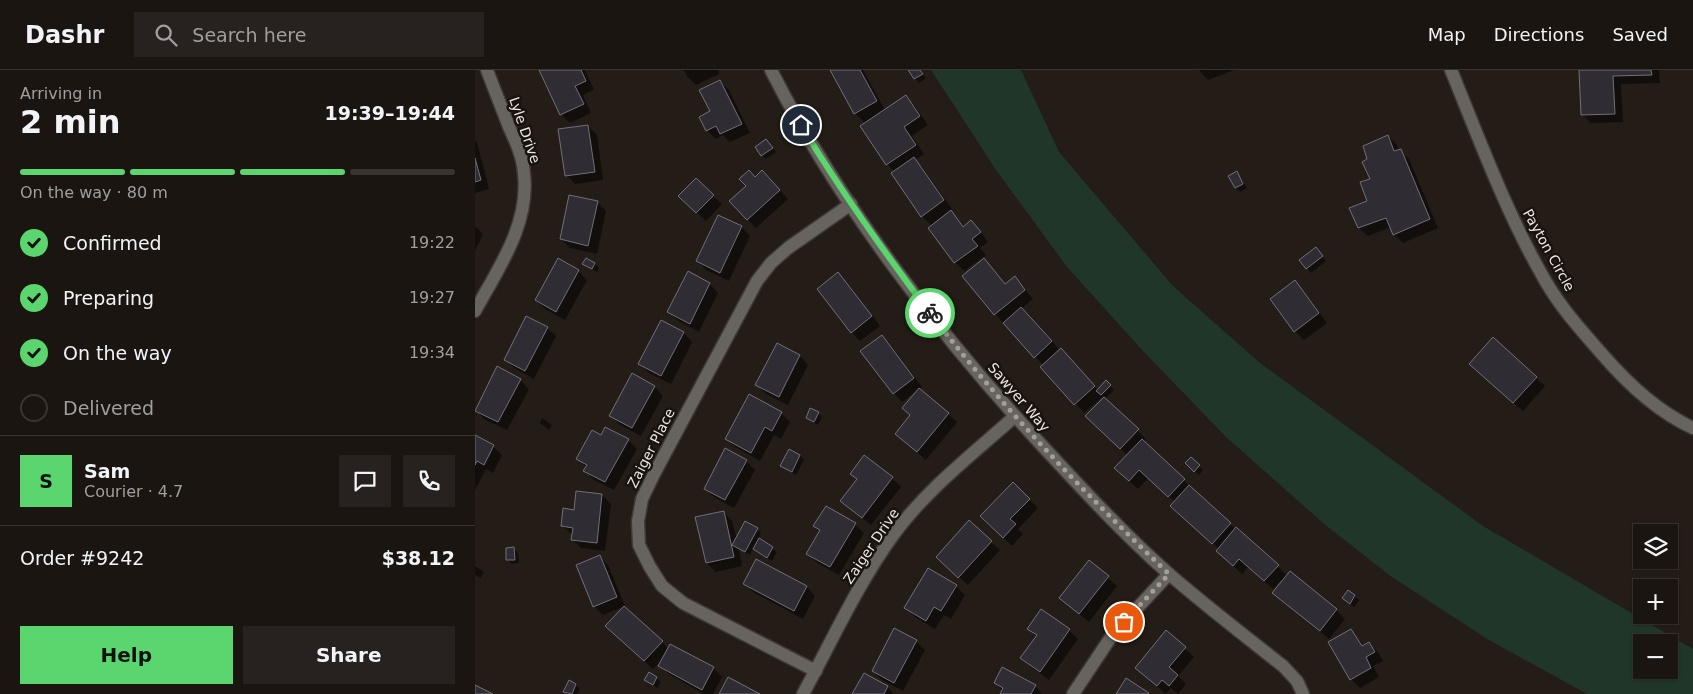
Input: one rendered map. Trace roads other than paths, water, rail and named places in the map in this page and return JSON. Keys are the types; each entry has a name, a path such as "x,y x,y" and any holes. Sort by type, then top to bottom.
{"street":[{"name":"Lyle Drive","path":"475,311 511,245 521,216 525,196 524,173 519,149 487,70"},
{"name":"Sawyer Way","path":"771,70 804,129 851,204 926,308 1014,417 1091,499 1169,574 1283,666 1297,681 1303,694"},
{"name":"Payton Circle","path":"1451,70 1505,201 1547,282 1581,330 1620,375 1655,404 1693,428"},
{"name":"Zaiger Place","path":"816,671 683,603 662,586 639,545 638,521 642,499 653,476 757,281 771,263 788,248 851,204"},
{"name":"Zaiger Drive","path":"803,694 859,590 894,535 937,486 1014,417"},
{"path":"1073,694 1113,634 1169,574"}]}
